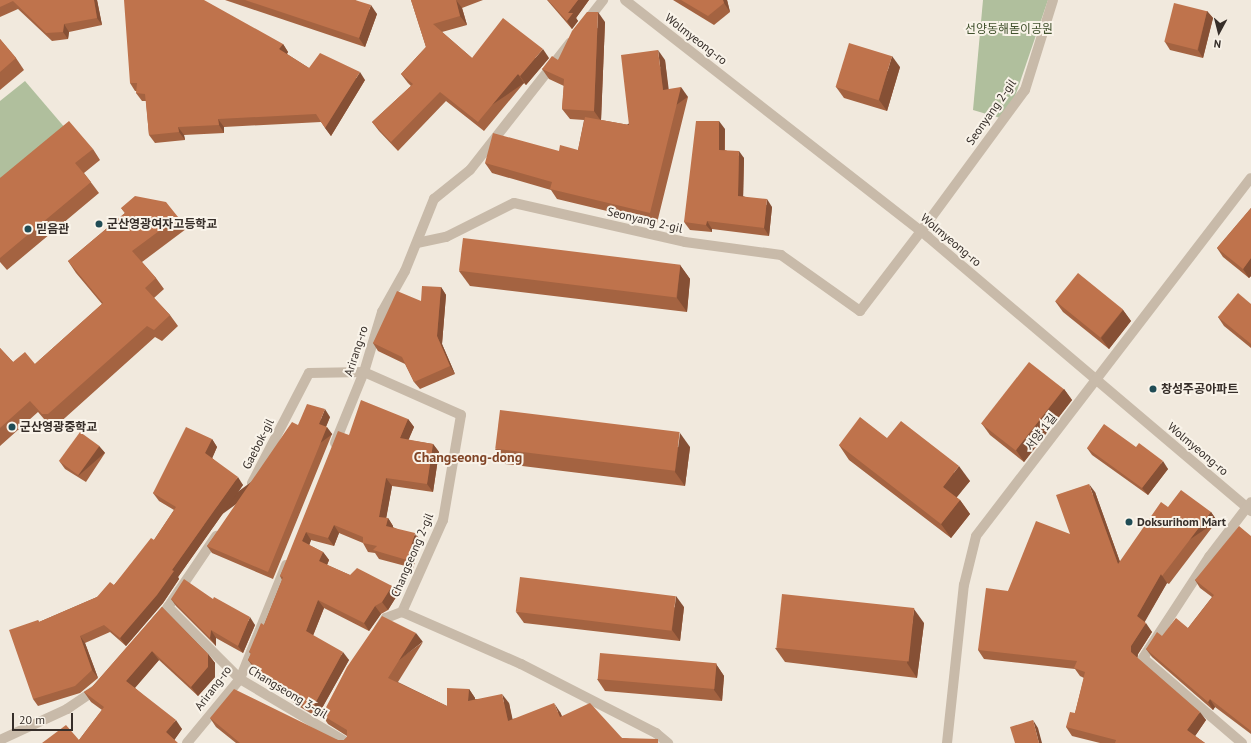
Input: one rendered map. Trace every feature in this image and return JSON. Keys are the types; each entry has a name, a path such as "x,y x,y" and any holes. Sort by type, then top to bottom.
{"street":[{"name":"Arirang-ro","path":"331,452 364,372 382,312 417,243 434,200 470,170 603,0"},
{"name":"Wolmyeong-ro","path":"624,0 928,237 1097,382 1250,507"},
{"name":"Seonyang 2-gil","path":"417,243 446,237 514,202 685,242 781,255 860,311 925,226 1025,90 1053,0"},
{"name":"서양 1길","path":"947,743 964,585 976,536 1097,382 1251,178"},
{"name":"Gaebok-gil","path":"245,493 309,373 364,372"},
{"name":"Changseong 2-gil","path":"364,372 461,415 443,520 402,612 521,664 656,733 668,743"},
{"path":"1242,743 1143,658 1209,557 1250,507"},
{"path":"148,629 168,607 224,525"},
{"name":"Arirang-ro","path":"187,743 240,679 290,555"},
{"name":"Changseong 3-gil","path":"168,607 240,679 322,723 348,743"},
{"path":"374,637 386,618 402,612"},
{"path":"0,740 67,709 94,692 104,680"}],"green space":[{"name":"선양동해돋이공원","path":"983,0 1048,0 1007,120 973,110"},
{"path":"25,81 66,129 0,184 0,101"}],"building":[{"path":"0,0 94,0 97,18 64,24 63,32 46,33 13,1 0,7"},
{"path":"124,0 204,0 283,44 279,49 309,68 320,53 360,72 325,128 316,114 218,119 219,125 178,127 179,132 149,135 145,94 136,93 137,83 130,83"},
{"path":"245,0 355,0 371,5 359,38"},
{"path":"411,0 456,0 460,16 433,24 472,58 503,18 543,49 520,76 518,74 478,122 440,92 391,142 372,122 413,84 401,74 426,47"},
{"path":"548,0 578,0 568,13 573,13 567,21"},
{"path":"681,0 723,0 724,3 708,16"},
{"path":"1174,3 1207,11 1197,50 1164,42"},
{"path":"587,12 598,12 594,111 562,109 564,79 542,69 552,56 558,60 572,31"},
{"path":"0,39 16,58 0,72"},
{"path":"849,43 892,56 879,100 836,87"},
{"path":"658,50 663,90 681,87 650,213 550,189 552,182 485,163 493,133 559,151 560,145 578,150 585,117 629,125 621,55"},
{"name":"믿음관","path":"69,121 93,149 75,163 91,182 0,258 0,178"},
{"path":"696,121 719,121 719,150 739,151 738,196 767,199 764,228 707,221 706,225 684,222"},
{"path":"135,196 166,202 178,217 132,251 156,278 145,288 170,315 154,330 147,326 48,414 42,414 30,401 0,428 0,348 13,362 25,352 35,364 103,303 68,261 125,213 121,208"},
{"path":"1251,208 1251,258 1243,269 1217,248"},
{"path":"463,238 680,265 676,297 459,271"},
{"path":"1078,273 1123,310 1100,337 1055,301"},
{"path":"422,286 441,287 437,336 450,366 414,382 402,357 373,343 397,291 421,301"},
{"path":"1238,293 1251,304 1251,344 1218,317"},
{"path":"1029,362 1064,389 1016,451 981,423"},
{"path":"361,400 408,419 400,438 433,444 427,484 386,478 379,517 388,518 386,526 415,533 407,560 373,550 377,546 363,543 363,537 334,525 328,538 306,532 302,541 323,552 319,561 350,575 357,568 392,586 382,602 375,606 364,623 318,600 306,631 343,652 312,709 289,696 248,660 251,653 249,652 261,623 264,625 283,577 280,576 338,431 349,435"},
{"path":"307,404 325,409 319,424 327,427 268,572 207,546 292,422 298,425"},
{"path":"500,410 680,432 675,471 495,449"},
{"path":"860,417 887,438 901,421 959,466 943,487 960,500 941,524 839,445"},
{"path":"1104,424 1136,447 1139,443 1163,461 1142,488 1087,448"},
{"path":"186,427 212,439 205,453 238,477 172,570 174,571 157,595 120,638 104,625 80,636 92,670 75,686 33,699 9,630 38,620 39,622 97,597 110,582 114,585 151,538 154,540 176,507 153,493"},
{"path":"80,432 99,446 78,475 59,461"},
{"path":"1089,484 1118,564 1161,502 1168,507 1181,490 1211,512 1162,576 1161,574 1137,616 1146,623 1131,646 1131,652 1200,712 1187,730 1205,743 1115,743 1116,740 1066,727 1070,712 1075,713 1085,672 1074,668 1077,661 978,650 986,588 1008,591 1036,521 1070,534 1056,495"},
{"path":"1239,526 1251,536 1251,731 1210,699 1208,702 1146,649 1157,632 1162,636 1176,618 1188,628 1214,595 1195,580"},
{"path":"520,577 676,596 672,631 516,612"},
{"path":"184,579 213,599 214,597 250,617 238,646 211,630 210,638 171,599"},
{"path":"782,594 914,608 909,662 776,648"},
{"path":"162,607 208,654 208,667 191,687 152,651 126,681 176,720 166,732 178,743 42,743 66,725 79,740 104,707 84,692 92,687"},
{"path":"382,616 416,633 388,678 447,706 447,688 469,689 468,701 502,694 508,721 554,703 560,717 590,703 622,738 658,739 658,743 240,743 210,718 234,689 338,740 344,740 347,737 347,730 322,715 347,667"},
{"path":"600,653 717,663 714,689 598,679"},
{"path":"1033,720 1039,743 1015,743 1010,727"}],"place":[{"name":"군산영광여자고등학교","path":"99,224"},
{"name":"믿음관","path":"28,229"},
{"name":"창성주공아파트","path":"1153,389"},
{"name":"군산영광중학교","path":"12,427"},
{"name":"Doksurihom Mart","path":"1129,522"}],"district":[{"name":"Changseong-dong","path":"468,457"}]}
